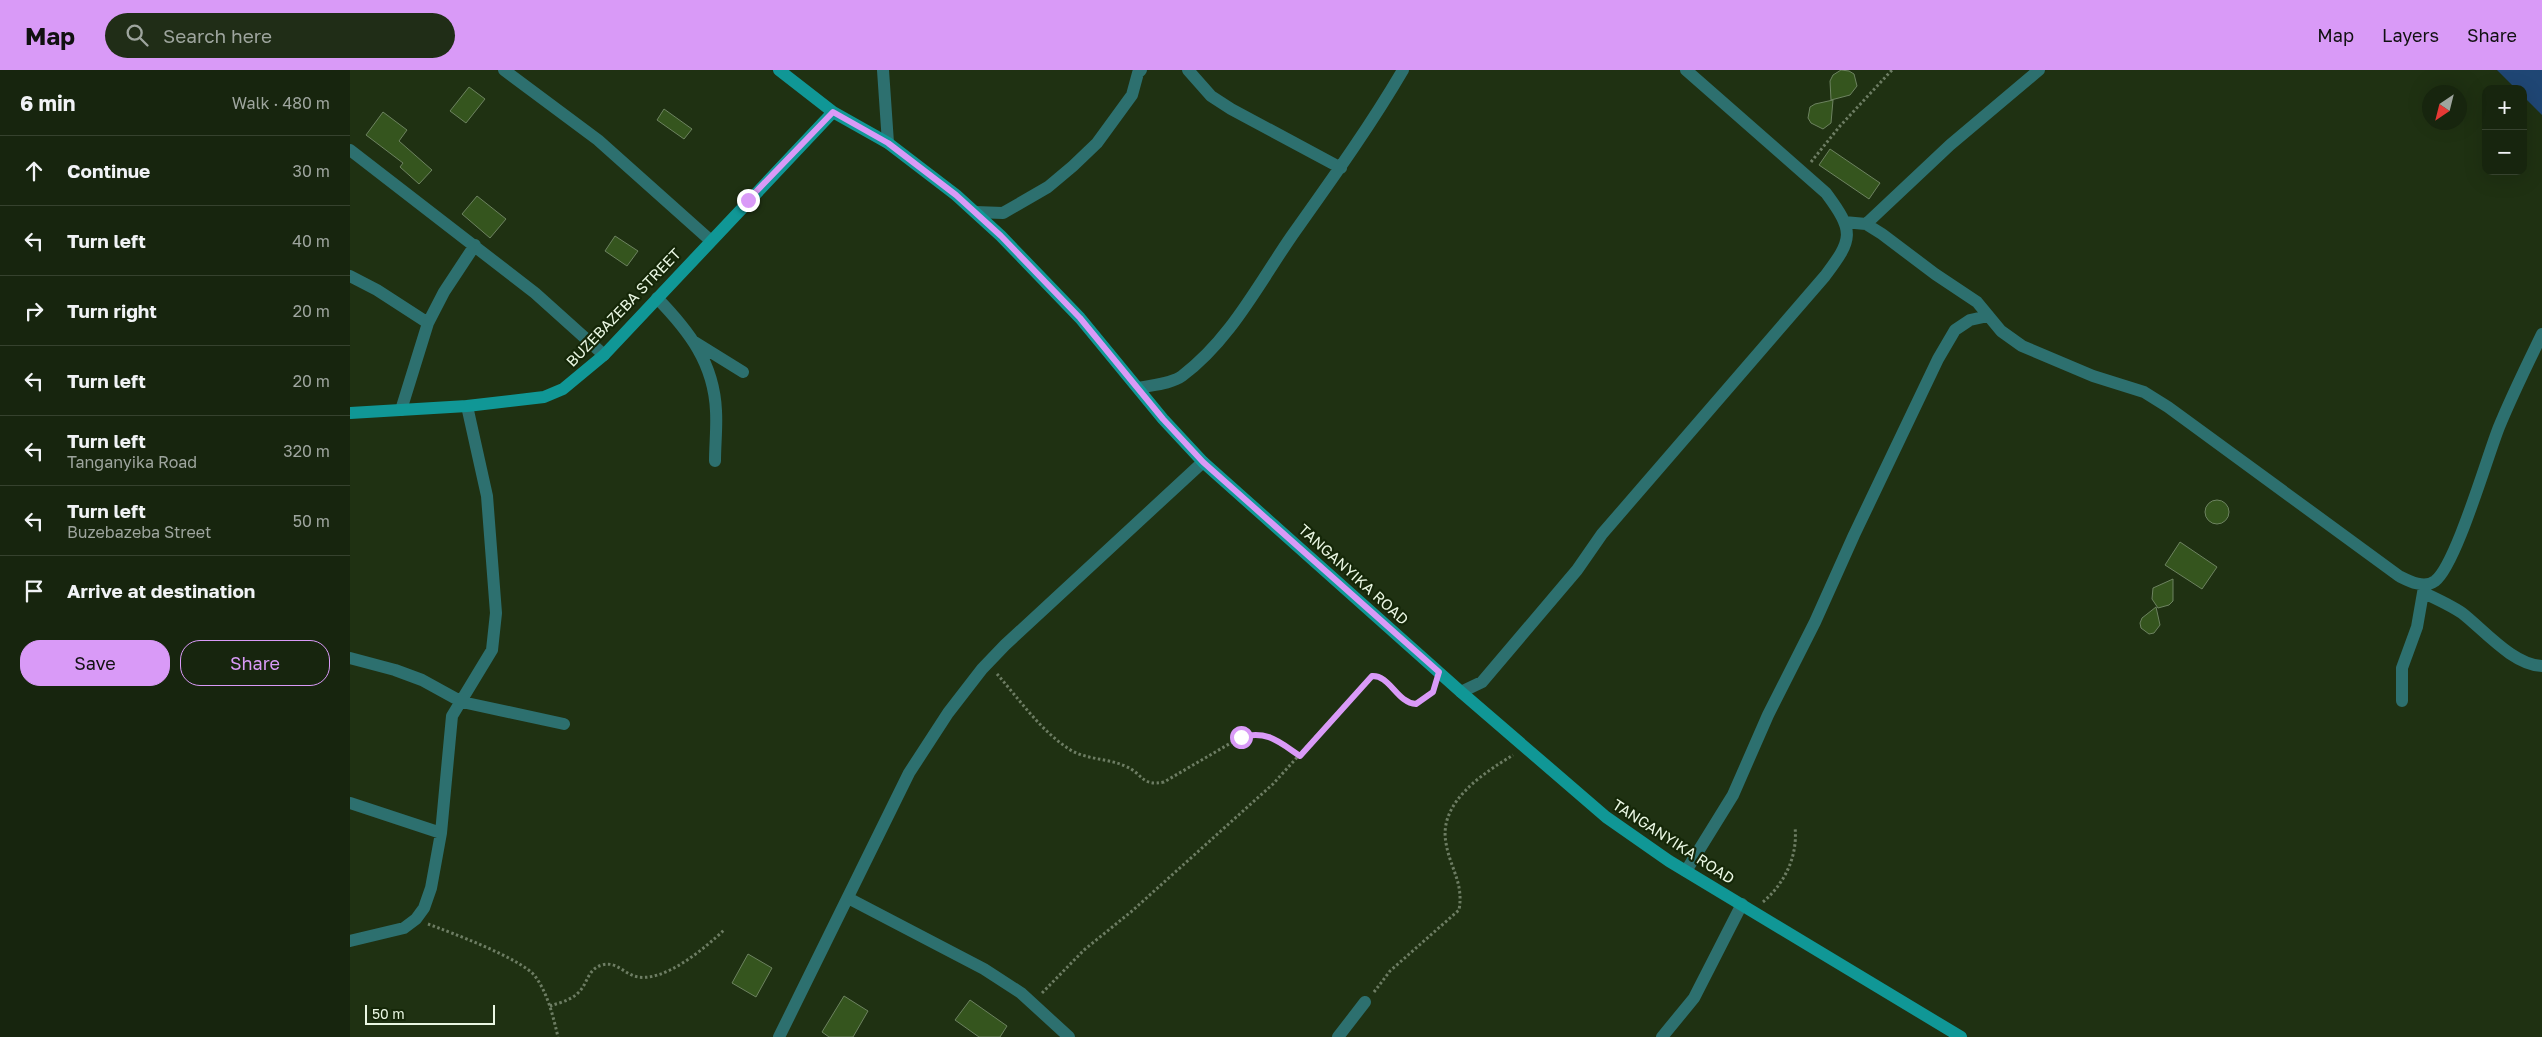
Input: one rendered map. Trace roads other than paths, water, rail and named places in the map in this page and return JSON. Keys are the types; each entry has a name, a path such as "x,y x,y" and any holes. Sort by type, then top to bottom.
{"street":[{"path":"504,70 598,140 710,240"},
{"name":"TANGANYIKA ROAD","path":"779,70 833,112 888,143 975,212 1037,271 1080,318 1203,462 1524,748 1606,817 1686,871 1961,1037"},
{"path":"883,70 888,143"},
{"path":"975,212 1003,213 1048,187 1073,166 1097,143 1132,95 1138,73 1141,70"},
{"path":"1188,70 1211,96 1231,109 1341,168"},
{"path":"1138,388 1180,378 1205,357 1240,314 1291,237 1341,168 1403,70"},
{"path":"1461,692 1482,682 1577,570 1602,534 1825,276 1844,250 1848,234 1841,213 1826,193 1686,70"},
{"path":"1866,224 1950,145 2039,70"},
{"name":"BUZEBAZEBA STREET","path":"350,413 467,406 555,394 604,355 710,240 833,112"},
{"path":"350,150 535,293 604,355"},
{"path":"1844,222 1866,224 1977,302 2001,331 2022,346 2093,376 2144,392 2168,407 2399,576 2424,588 2462,614 2520,660 2532,666 2542,666"},
{"path":"401,410 428,323 444,292 475,245"},
{"path":"350,276 378,290 428,323"},
{"path":"657,298 686,328 708,371 716,410 715,461"},
{"path":"1686,871 1732,795 1768,715 1815,622 1854,535 1938,359 1954,330 1970,320 1988,316"},
{"path":"2402,700 2402,668 2418,627 2424,588 2443,571 2457,542 2499,428 2542,334"},
{"path":"693,341 743,372"},
{"path":"350,942 404,928 416,919 424,908 431,888 440,834 452,716 492,650 496,613 487,496 467,406"},
{"path":"779,1037 909,773 948,713 987,663 1021,628 1203,462"},
{"path":"350,658 413,677 462,702 564,724"},
{"path":"350,803 440,834"},
{"path":"848,898 984,969 1032,1003 1069,1037"},
{"path":"1662,1037 1694,998 1748,908"},
{"path":"1338,1037 1365,1002"}],"water":[{"path":"2497,70 2542,70 2542,115 2527,100 2527,85 2512,85"}]}
